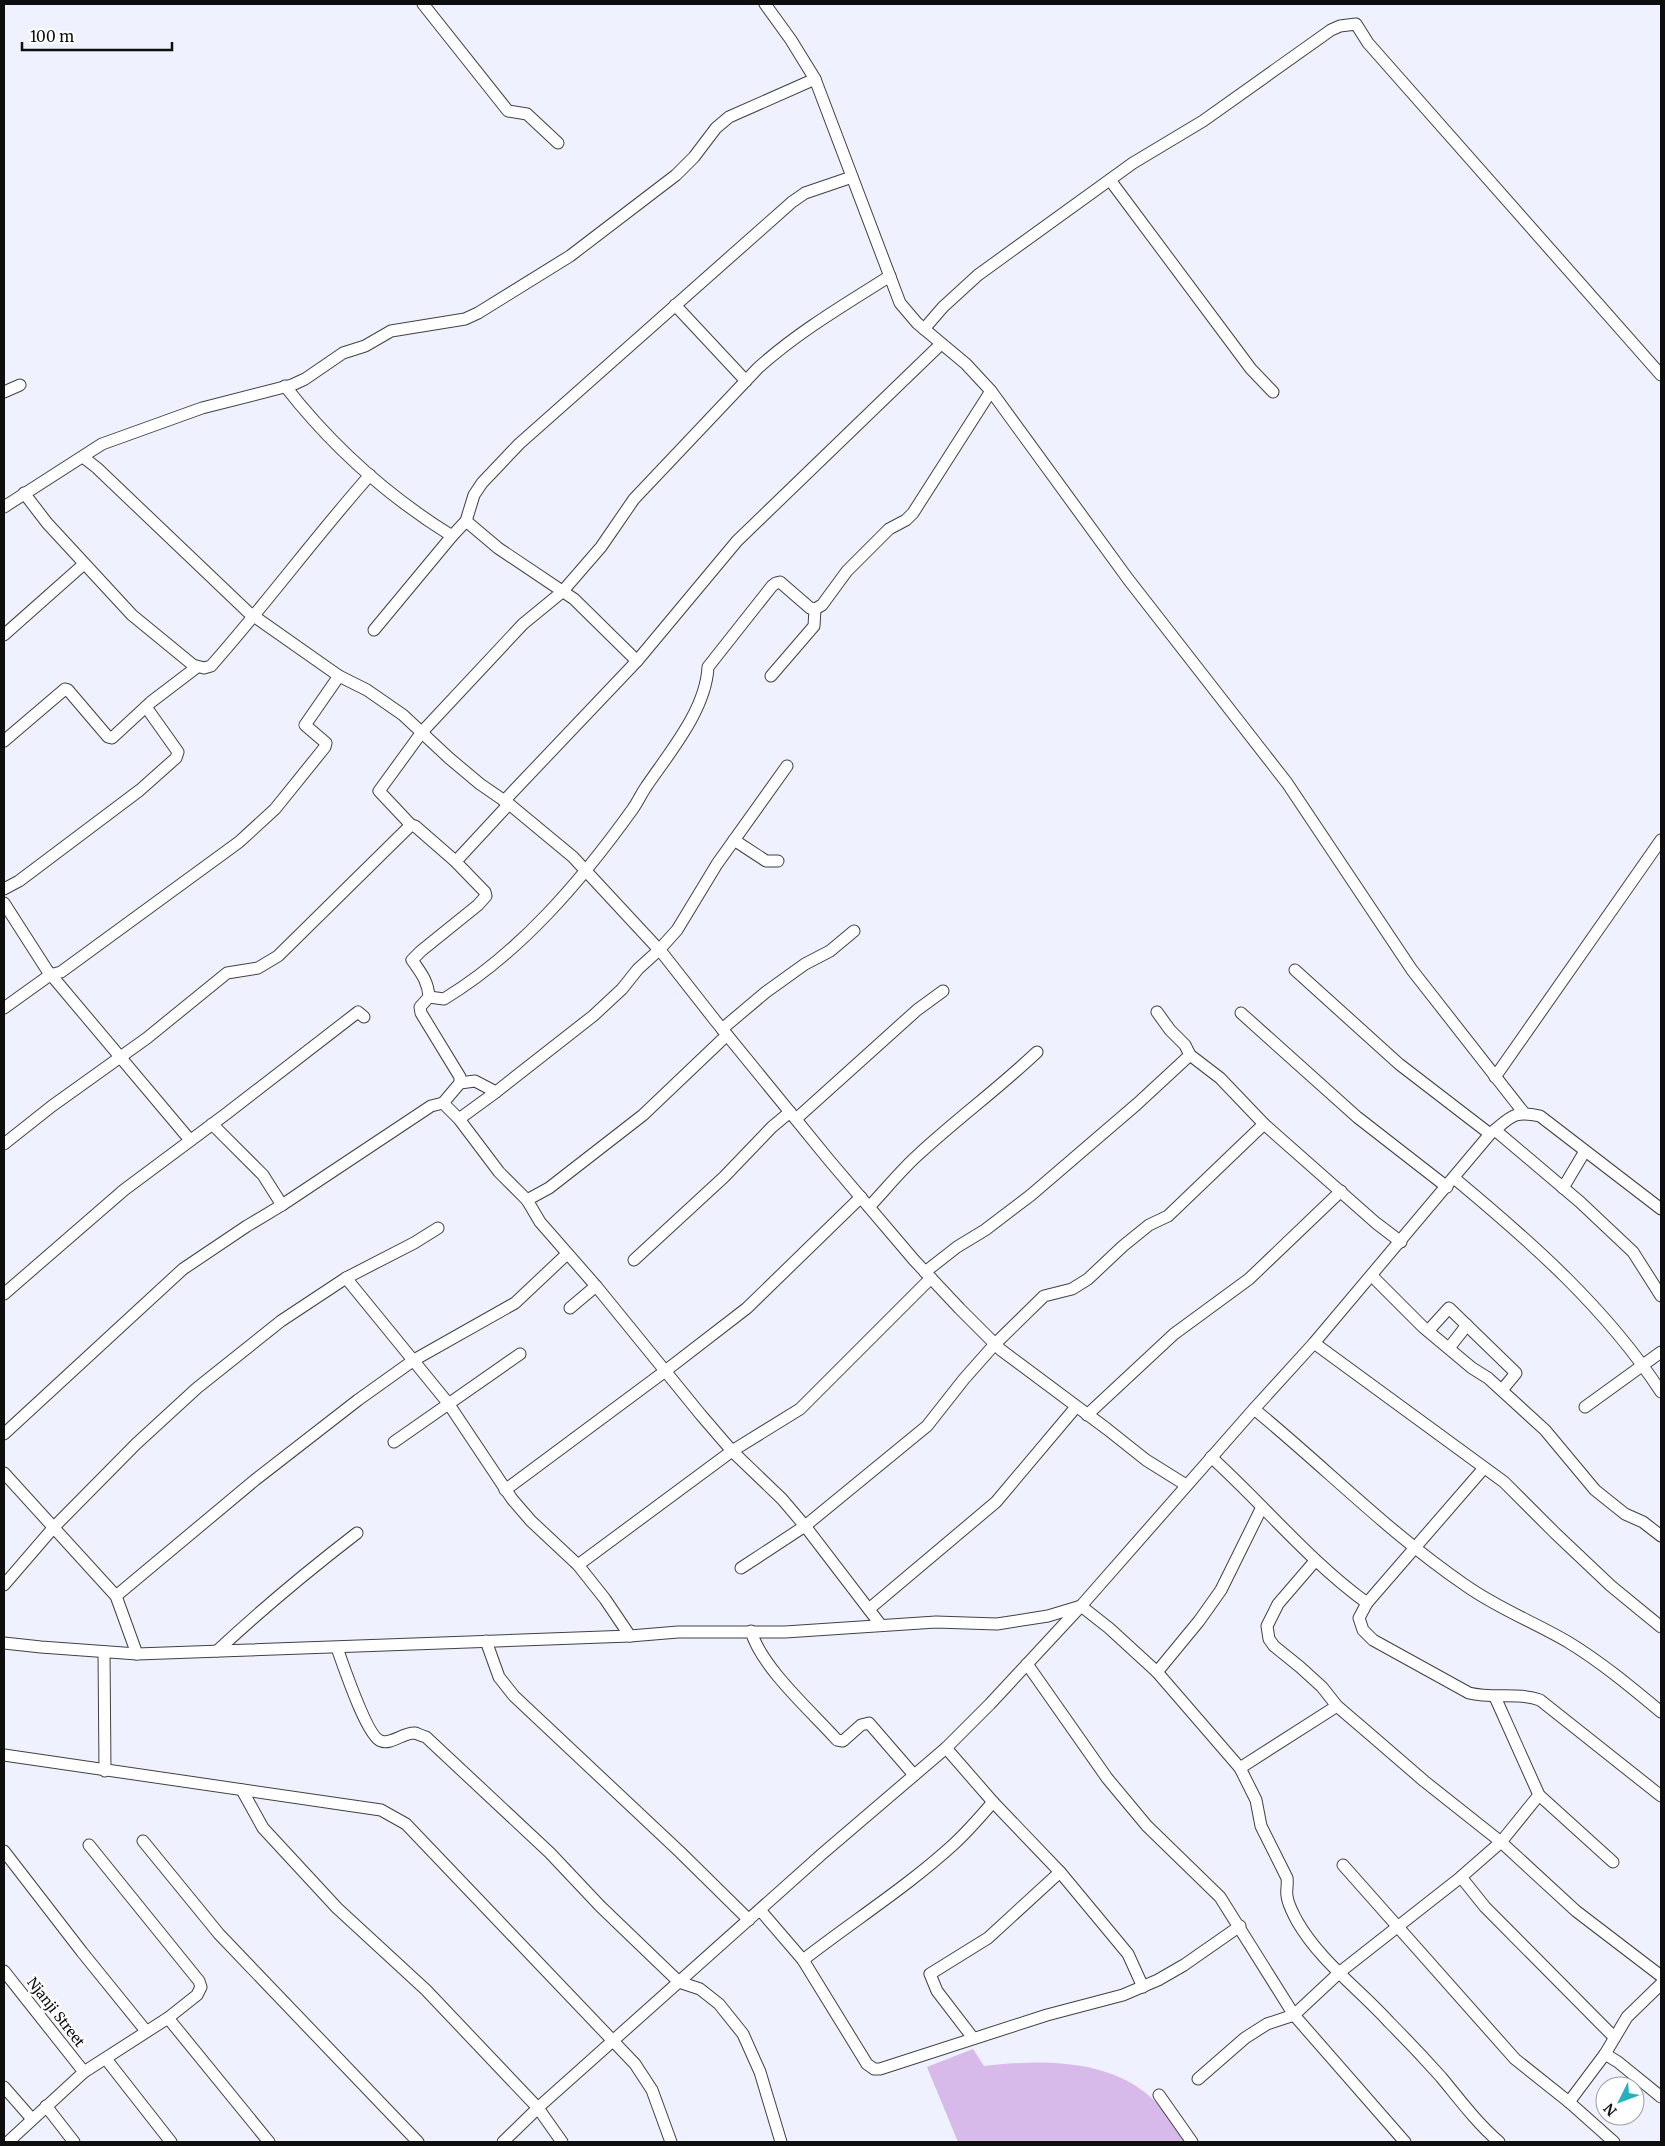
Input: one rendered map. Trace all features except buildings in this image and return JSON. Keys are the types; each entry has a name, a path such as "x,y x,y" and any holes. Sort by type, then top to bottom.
{"street":[{"path":"423,4 508,111 527,114 558,143"},
{"path":"765,4 791,40 815,79 900,303 924,329 966,364 991,391 1128,579 1287,783 1412,970 1524,1113"},
{"path":"924,329 943,306 978,275 1110,180 1203,121 1332,30 1340,26 1356,24 1368,43 1661,375"},
{"path":"4,507 102,444 193,411 305,379 343,353 364,346 391,331 418,328 472,316 570,256 676,175 694,157 716,128 729,117 815,79"},
{"path":"374,630 466,521 474,495 504,459 792,202 805,193 852,177"},
{"path":"1110,180 1251,369 1273,392"},
{"path":"460,1083 458,1074 421,1013 420,1007 429,996 428,986 424,976 412,960 478,905 486,896 485,892 454,860 415,826 411,825 379,791 422,732 523,624 562,592 601,547 634,500 746,381 776,352 817,321 890,276"},
{"path":"675,305 746,381"},
{"path":"454,860 458,860 506,802 637,660 737,541 941,344"},
{"path":"4,392 20,385"},
{"path":"285,386 318,425 370,475 452,536"},
{"path":"429,996 444,999 502,958 558,902 633,809 646,787 670,755 702,696 707,680 708,667 772,586 776,582 780,582 810,608 815,609 822,605 847,572 889,529 906,520 913,513 991,391"},
{"path":"83,457 98,468 231,597 255,617 339,676 367,690 403,715 480,784 506,802 573,858 659,950 860,1197 928,1275 995,1344 1146,1460 1186,1485"},
{"path":"24,493 47,523 132,614 197,667 204,668 211,666 255,617 332,518 370,475"},
{"path":"466,521 498,548 574,599 637,660"},
{"path":"4,635 84,564"},
{"path":"770,676 814,626 815,609"},
{"path":"4,741 65,689 110,738 197,667"},
{"path":"4,1008 50,975 61,972 188,880 239,842 268,815 325,747 326,743 305,725 339,676"},
{"path":"4,889 19,881 111,813 176,758 178,752 146,707"},
{"path":"459,1119 592,1016 622,989 638,969 659,950 677,930 717,864 787,766"},
{"path":"4,1144 52,1106 120,1058 227,973 258,968 278,956 411,825"},
{"path":"734,840 766,861 778,861"},
{"path":"1495,1077 1661,840"},
{"path":"4,903 50,975 190,1140"},
{"path":"527,1200 549,1188 642,1115 766,992 805,964 830,951 854,931"},
{"path":"1295,970 1399,1064 1493,1132 1563,1188 1633,1252 1661,1296"},
{"path":"634,1260 724,1177 772,1127 793,1116 917,1010 943,991"},
{"path":"4,1294 124,1190 358,1012 364,1017"},
{"path":"1157,1012 1170,1030 1185,1045 1190,1055 1220,1078 1264,1124 1376,1223 1401,1242"},
{"path":"1241,1013 1357,1116 1517,1231 1583,1293 1642,1365 1661,1392"},
{"path":"869,1207 918,1155 1037,1052"},
{"path":"578,1564 732,1451 800,1410 957,1247 985,1230 1082,1152 1190,1055"},
{"path":"4,1434 183,1269 431,1106 443,1103 460,1083 475,1081 496,1092"},
{"path":"443,1103 459,1119 499,1172 527,1200 540,1222 596,1286 664,1372 732,1451 777,1493 806,1526 880,1624"},
{"path":"503,2142 538,2108 760,1910 946,1748 1081,1606 1372,1276 1493,1132 1507,1118 1524,1113 1540,1116 1661,1209"},
{"path":"212,1124 264,1175 282,1205"},
{"path":"741,1568 806,1526 927,1426 964,1379 995,1344 1044,1296 1072,1289 1088,1279 1129,1241 1149,1226 1168,1216 1264,1124"},
{"path":"1563,1188 1585,1151"},
{"path":"1087,1415 1174,1334 1249,1278 1341,1191"},
{"path":"505,1490 747,1308 860,1197"},
{"path":"4,1585 54,1527 136,1444 197,1388 282,1321 346,1278 414,1243 438,1228"},
{"path":"116,1596 255,1480 358,1400 414,1360 515,1303 567,1254"},
{"path":"1372,1276 1428,1331 1472,1368 1488,1378 1545,1430 1595,1490 1625,1514 1643,1522 1661,1536"},
{"path":"346,1278 448,1403 505,1490 531,1521 578,1564 630,1636"},
{"path":"570,1308 596,1286"},
{"path":"1428,1331 1449,1308 1516,1372 1502,1390"},
{"path":"1449,1348 1467,1325"},
{"path":"1314,1342 1504,1482 1555,1534 1611,1586 1661,1627"},
{"path":"1585,1407 1661,1352"},
{"path":"394,1442 520,1354"},
{"path":"869,1609 996,1502 1076,1407"},
{"path":"1254,1409 1393,1531 1415,1548 1489,1601 1530,1621 1594,1659 1620,1677 1661,1712"},
{"path":"1211,1457 1315,1561 1366,1604"},
{"path":"1484,1468 1366,1604 1359,1618 1363,1630 1373,1640 1469,1694 1495,1697 1530,1696 1540,1700 1661,1796"},
{"path":"4,1473 116,1596 137,1654"},
{"path":"1157,1672 1199,1621 1221,1590 1262,1507"},
{"path":"217,1651 294,1582 357,1533"},
{"path":"1315,1561 1278,1604 1266,1626 1269,1639 1274,1646 1322,1687 1337,1706 1424,1781 1501,1842 1576,1911 1661,1976"},
{"path":"4,1643 137,1654 337,1648 630,1636 678,1632 751,1630 785,1632 880,1624 936,1622 997,1624 1048,1616 1081,1606"},
{"path":"1081,1606 1109,1628 1157,1672 1240,1768 1256,1800 1260,1826 1287,1878 1289,1905 1310,1942 1322,1957 1340,1972 1440,2076 1484,2129 1499,2142"},
{"path":"751,1630 754,1642 774,1671 837,1740 843,1741 861,1725 869,1723 914,1774"},
{"path":"486,1641 499,1677 514,1696 680,1852 749,1920"},
{"path":"337,1648 354,1695 374,1736 380,1741 386,1742 414,1733 426,1737 550,1853 600,1906 680,1982 700,1989 719,2004 743,2034 760,2072 781,2142"},
{"path":"104,1652 103,1725 105,1771"},
{"path":"1027,1664 1107,1778 1146,1826 1220,1897 1240,1926 1294,2015 1405,2142"},
{"path":"1495,1697 1539,1795 1613,1862"},
{"path":"1240,1768 1337,1706"},
{"path":"946,1748 993,1802 1060,1872 1128,1954 1143,1987"},
{"path":"4,1755 381,1810 406,1824 635,2064 652,2090 671,2142"},
{"path":"242,1790 263,1828 337,1908 426,1990 538,2108 562,2142"},
{"path":"1198,2079 1245,2038 1268,2024 1294,2015 1340,1972 1461,1877 1501,1842 1539,1795"},
{"path":"803,1960 848,1924 877,1906 954,1844 993,1802"},
{"path":"143,1841 219,1934 418,2142"},
{"path":"8,2142 84,2072 168,2018 196,1995 201,1987 199,1981 89,1845"},
{"path":"4,1851 146,2031"},
{"path":"1342,1865 1515,2059 1569,2102 1614,2142"},
{"path":"972,2038 937,1991 930,1974 988,1938 1060,1872"},
{"path":"1461,1877 1485,1907 1614,2037"},
{"path":"760,1910 803,1960 867,2064 874,2069 880,2069 1047,2015 1123,1995 1143,1987 1184,1965 1240,1926"},
{"name":"Njanji Street","path":"4,1971 84,2072"},
{"path":"1569,2102 1605,2054 1627,2016 1661,1984"},
{"path":"168,2018 269,2142"},
{"path":"1605,2054 1618,2062 1661,2097"},
{"path":"106,2058 171,2142"},
{"path":"4,2087 32,2119"},
{"path":"1159,2095 1192,2142"},
{"path":"46,2106 74,2142"}],"shaded area":[{"path":"973,2049 984,2066 1056,2063 1104,2071 1126,2080 1146,2093 1163,2110 1184,2142 958,2142 927,2067"}]}
